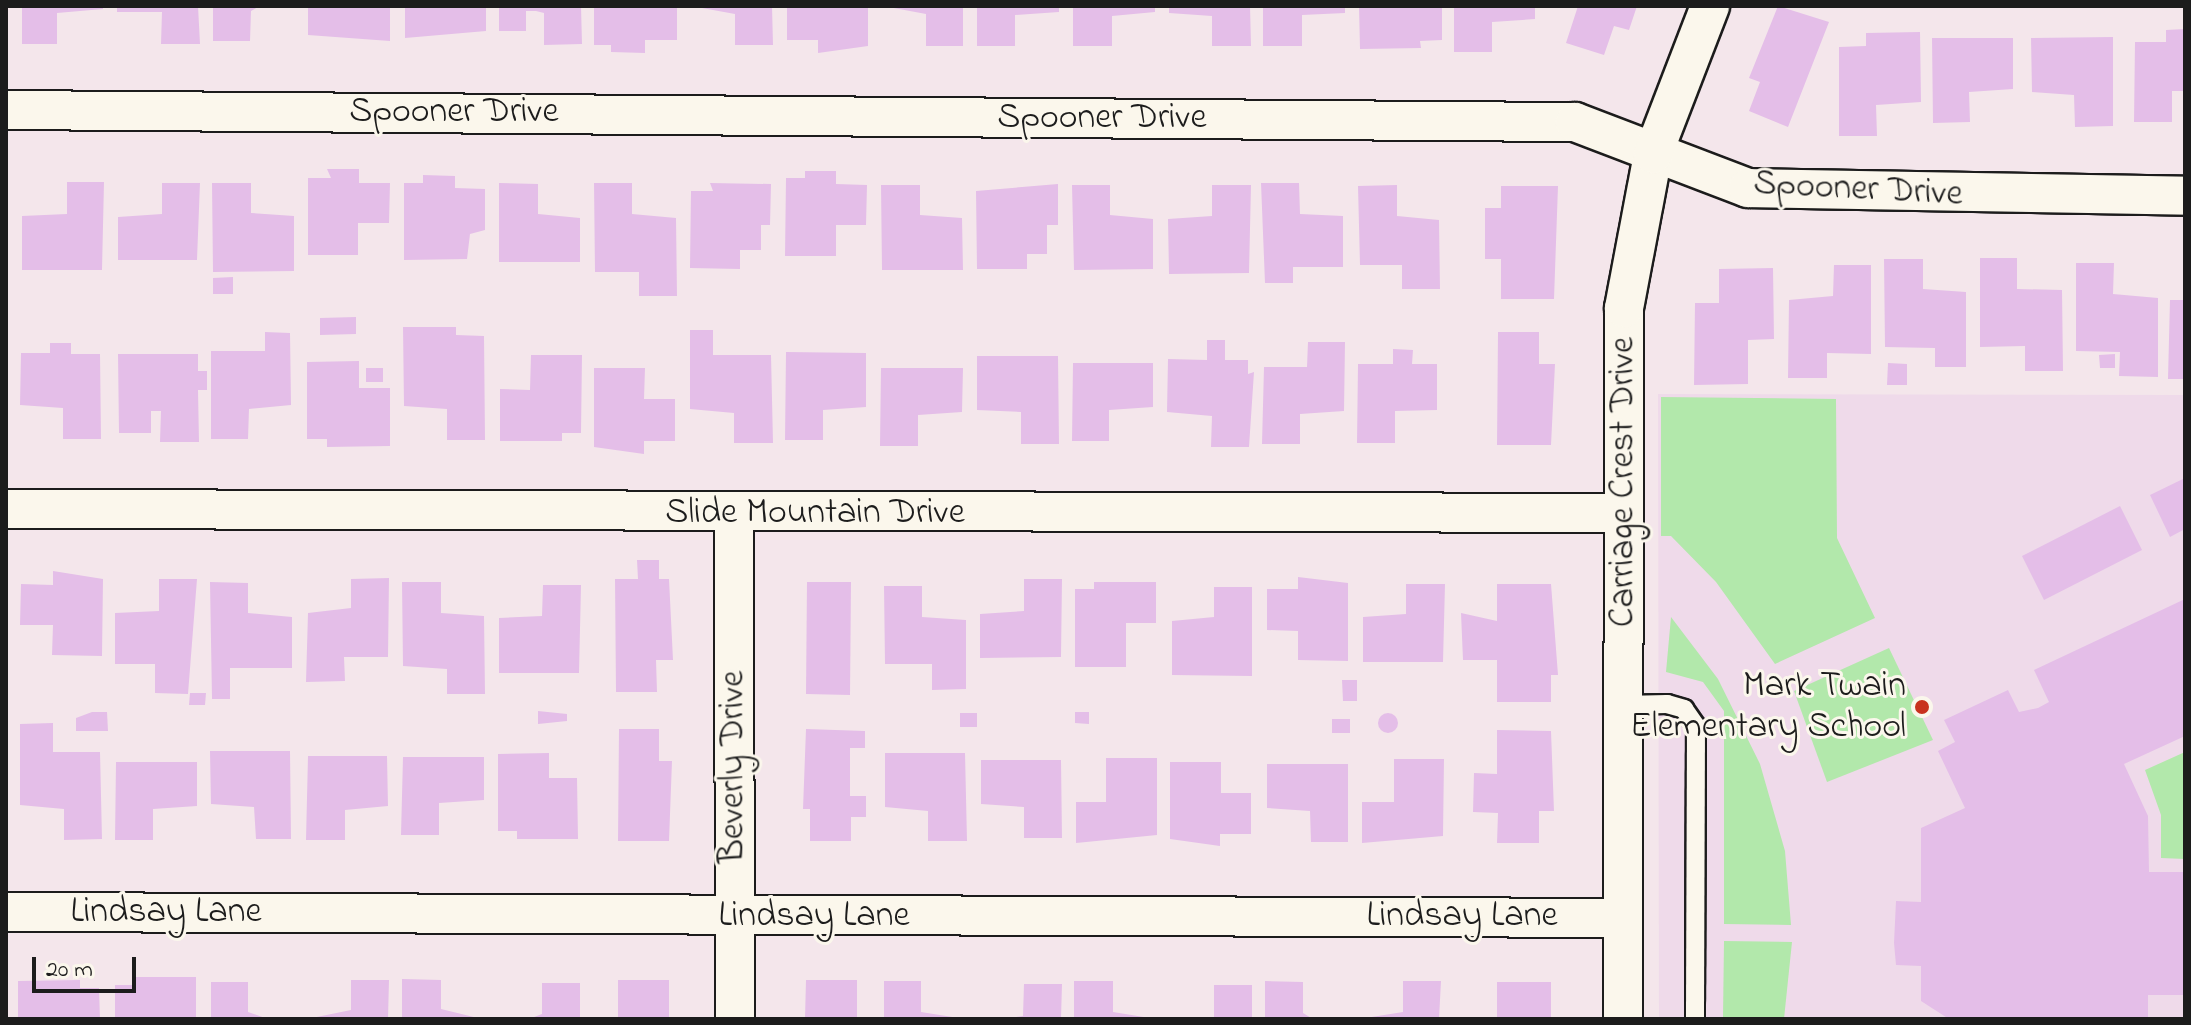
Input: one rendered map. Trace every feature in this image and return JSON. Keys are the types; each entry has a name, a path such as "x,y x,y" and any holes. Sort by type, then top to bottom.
{"street":[{"name":"Carriage Crest Drive","path":"1623,1019 1624,308 1653,154 1710,6"},
{"name":"Spooner Drive","path":"6,110 1575,122 1748,188 2185,196"},
{"name":"Slide Mountain Drive","path":"6,509 734,515 1624,513"},
{"name":"Beverly Drive","path":"734,515 735,1019"},
{"name":"Lindsay Lane","path":"6,912 1622,918"}],"lane":[{"path":"1623,705 1667,704 1684,709 1696,726 1695,1019"}],"shaded area":[{"name":"Mark Twain Elementary School","path":"1658,394 2185,395 2185,1019 1659,1019"}],"green space":[{"path":"1661,397 1836,399 1837,538 1875,618 1775,664 1716,582 1671,536 1661,536"},
{"path":"1671,617 1718,679 1760,764 1785,851 1791,925 1724,924 1724,711 1703,682 1666,672"},
{"path":"1889,648 1933,740 1827,782 1794,691"},
{"path":"2185,752 2185,859 2161,858 2161,815 2145,770"},
{"path":"1724,941 1792,942 1784,1019 1723,1019"}],"building":[{"path":"22,6 103,6 103,9 57,13 57,44 22,44"},
{"path":"117,6 198,6 200,44 161,44 162,12 117,12"},
{"path":"213,6 260,6 251,11 250,41 213,41"},
{"path":"308,6 390,6 390,41 308,35"},
{"path":"405,6 486,6 486,31 405,38"},
{"path":"499,6 581,6 582,44 544,45 544,13 536,11 526,11 526,31 499,31"},
{"path":"594,6 677,6 677,40 645,40 645,53 611,52 611,45 594,45"},
{"path":"691,6 772,6 773,45 735,45 735,14"},
{"path":"787,6 868,6 868,46 818,53 818,40 787,40"},
{"path":"883,6 963,6 963,46 926,46 926,14"},
{"path":"977,6 1059,6 1059,12 1015,15 1015,46 977,46"},
{"path":"1073,6 1155,6 1155,12 1112,16 1112,46 1073,46"},
{"path":"1169,6 1250,6 1251,46 1212,46 1212,16 1169,13"},
{"path":"1263,6 1345,6 1345,13 1302,15 1302,46 1263,46"},
{"path":"1359,6 1442,6 1442,40 1420,41 1421,48 1360,49"},
{"path":"1454,6 1535,6 1535,19 1492,22 1492,52 1454,52"},
{"path":"1578,6 1637,6 1629,30 1614,26 1604,55 1566,43"},
{"path":"1778,6 1829,22 1788,127 1749,111 1760,82 1749,78"},
{"path":"2185,29 2185,91 2172,91 2172,122 2134,122 2135,42 2166,42 2166,30"},
{"path":"1920,32 1921,102 1876,105 1877,136 1839,136 1839,47 1866,46 1866,33"},
{"path":"2113,37 2113,126 2075,127 2074,95 2032,92 2031,38"},
{"path":"1932,38 2013,38 2013,89 1969,92 1970,122 1933,123"},
{"path":"327,169 359,169 359,183 390,183 389,223 358,223 358,255 308,255 308,178 331,178"},
{"path":"805,171 836,171 836,184 867,185 866,225 836,225 836,256 785,256 786,178 805,178"},
{"path":"423,175 455,176 455,188 485,189 485,230 470,234 467,259 404,260 404,183 423,183"},
{"path":"67,182 104,182 102,270 22,270 22,216 67,214"},
{"path":"162,183 200,183 197,260 118,260 118,217 162,214"},
{"path":"212,183 251,183 251,213 294,216 294,271 213,272"},
{"path":"499,183 538,184 538,214 580,218 580,262 499,262"},
{"path":"594,183 632,183 632,214 676,218 677,296 639,296 639,272 595,272"},
{"path":"710,183 771,184 770,225 761,225 761,250 740,250 740,269 690,268 691,191 713,191"},
{"path":"1261,183 1299,183 1300,214 1343,216 1343,267 1293,267 1293,283 1265,283"},
{"path":"1058,184 1058,225 1047,225 1047,254 1027,254 1027,269 977,269 976,191"},
{"path":"881,185 920,185 920,215 962,218 963,270 882,270"},
{"path":"1072,185 1110,185 1110,215 1153,219 1153,269 1074,270"},
{"path":"1212,185 1251,185 1249,273 1169,274 1168,219 1212,216"},
{"path":"1397,185 1397,216 1439,220 1440,289 1402,289 1402,265 1360,265 1358,186"},
{"path":"1501,186 1558,186 1554,299 1501,299 1501,259 1485,259 1485,208 1501,208"},
{"path":"1980,258 2017,258 2017,289 2062,290 2063,371 2025,371 2025,346 1980,347"},
{"path":"1884,259 1923,259 1923,289 1966,292 1966,367 1935,367 1935,348 1885,347"},
{"path":"2076,263 2114,263 2113,294 2158,298 2158,377 2119,376 2120,352 2076,351"},
{"path":"1834,265 1871,265 1871,354 1827,353 1827,378 1788,378 1789,300 1833,296"},
{"path":"1773,268 1774,339 1748,340 1748,384 1694,385 1695,303 1719,303 1719,269"},
{"path":"233,277 233,294 213,294 213,278"},
{"path":"2170,300 2185,300 2185,379 2168,379"},
{"path":"356,317 356,334 320,335 320,318"},
{"path":"403,327 456,327 456,335 484,336 485,440 447,440 447,409 404,406"},
{"path":"690,330 713,330 713,355 771,355 773,443 734,443 734,413 690,409"},
{"path":"265,332 290,333 291,405 249,409 248,439 211,439 211,351 265,351"},
{"path":"1498,332 1539,332 1539,364 1555,364 1551,445 1497,445"},
{"path":"1207,340 1225,340 1225,360 1248,360 1248,374 1254,372 1249,447 1211,447 1212,416 1167,412 1168,359 1207,360"},
{"path":"1308,342 1345,342 1344,411 1300,414 1300,444 1262,444 1264,367 1307,367"},
{"path":"50,343 71,343 71,354 100,354 101,439 63,439 63,408 20,405 21,353 50,353"},
{"path":"1393,349 1413,350 1412,364 1437,364 1437,410 1395,411 1395,443 1357,443 1358,364 1393,364"},
{"path":"786,352 866,353 866,407 823,410 823,440 785,440"},
{"path":"118,354 198,354 198,371 207,371 207,390 198,390 199,442 160,442 161,411 151,411 151,433 119,433"},
{"path":"2115,354 2115,368 2100,368 2099,355"},
{"path":"531,355 582,355 581,433 562,433 562,441 500,441 500,389 530,390"},
{"path":"977,356 1058,356 1059,444 1021,444 1021,412 977,410"},
{"path":"359,361 359,388 390,388 390,446 327,447 327,439 307,439 307,362"},
{"path":"1073,363 1153,363 1153,407 1109,410 1109,441 1072,441"},
{"path":"1888,363 1907,364 1907,385 1887,385"},
{"path":"366,368 383,368 383,382 366,382"},
{"path":"594,368 645,368 644,399 675,399 675,441 644,441 644,454 594,447"},
{"path":"881,368 963,368 962,412 918,415 918,446 880,446"},
{"path":"2185,478 2185,529 2170,537 2150,495"},
{"path":"2120,506 2142,550 2044,600 2022,556"},
{"path":"637,560 659,560 659,579 669,579 673,660 656,660 657,692 616,692 615,579 638,579"},
{"path":"53,571 103,579 102,656 52,655 53,625 20,625 21,584 53,585"},
{"path":"1298,577 1348,583 1348,661 1298,660 1298,631 1267,630 1267,589 1298,589"},
{"path":"389,578 388,657 344,657 345,681 306,682 308,613 351,608 351,579"},
{"path":"159,579 197,579 188,694 155,693 155,664 115,664 115,613 159,611"},
{"path":"1024,579 1062,579 1061,657 980,658 980,614 1024,611"},
{"path":"210,582 248,583 248,613 292,617 292,668 230,668 230,699 212,699"},
{"path":"402,582 441,582 441,613 484,616 485,694 447,694 447,669 403,666"},
{"path":"807,582 851,582 850,695 806,694"},
{"path":"1094,582 1156,582 1156,623 1126,623 1126,667 1075,667 1075,589 1094,589"},
{"path":"1406,584 1445,584 1443,662 1363,662 1363,617 1406,614"},
{"path":"1497,584 1551,584 1558,675 1551,675 1551,702 1497,702 1497,660 1463,660 1461,613 1497,621"},
{"path":"543,585 581,585 579,673 499,673 499,618 542,616"},
{"path":"884,586 922,586 922,617 966,620 966,689 932,690 932,664 885,664"},
{"path":"1214,587 1252,587 1252,676 1172,675 1172,621 1214,617"},
{"path":"2185,599 2185,736 2124,764 2148,816 2149,872 2185,872 2185,995 2148,995 2148,1019 1949,1019 1921,1001 1921,966 1896,965 1894,943 1896,901 1921,902 1921,828 1965,808 1938,751 1955,742 1944,720 2008,690 2019,712 2038,708 2049,702 2034,670"},
{"path":"1342,680 1357,680 1357,701 1343,701"},
{"path":"190,693 206,693 205,705 189,705"},
{"path":"538,711 567,714 567,721 538,724"},
{"path":"92,712 107,712 108,731 76,731 76,718"},
{"path":"1075,712 1089,712 1089,724 1075,723"},
{"path":"960,713 977,713 977,727 960,727"},
{"path":"1388,713 1395,716 1398,723 1395,730 1388,733 1381,730 1378,723 1381,716"},
{"path":"1332,719 1350,719 1350,733 1332,733"},
{"path":"53,723 53,752 100,752 102,839 64,840 64,809 20,805 20,724"},
{"path":"619,729 659,729 659,761 672,761 669,841 618,841"},
{"path":"806,729 865,731 865,748 850,748 850,796 866,796 866,817 851,817 851,841 810,841 810,809 803,809"},
{"path":"1497,730 1551,731 1554,811 1539,811 1539,843 1497,843 1498,813 1473,812 1474,773 1497,774"},
{"path":"210,751 290,751 291,839 256,839 254,807 211,804"},
{"path":"549,753 549,778 577,778 578,839 517,839 517,831 498,831 498,754"},
{"path":"885,753 965,753 967,841 928,841 928,811 885,807"},
{"path":"308,756 387,756 388,806 345,810 345,840 306,840"},
{"path":"403,757 484,757 484,800 439,803 439,835 401,835"},
{"path":"1106,758 1157,758 1157,835 1076,843 1076,802 1106,802"},
{"path":"1394,759 1444,759 1443,836 1362,843 1362,802 1394,802"},
{"path":"981,760 1061,760 1062,838 1024,838 1024,807 981,804"},
{"path":"116,762 197,762 197,806 153,809 153,840 115,840"},
{"path":"1170,762 1221,762 1221,793 1251,793 1251,834 1220,834 1220,846 1170,839"},
{"path":"1267,764 1348,764 1348,842 1311,842 1310,811 1267,808"},
{"path":"134,977 196,977 196,1019 115,1019 115,985 134,985"},
{"path":"402,979 441,980 441,1009 482,1019 402,1019"},
{"path":"80,980 80,988 99,988 100,1019 18,1019 18,981"},
{"path":"351,980 389,980 388,1019 307,1019 351,1010"},
{"path":"618,980 669,980 669,1019 618,1019"},
{"path":"806,980 857,980 857,1019 805,1019"},
{"path":"884,981 921,981 921,1012 965,1019 884,1019"},
{"path":"1074,981 1113,981 1113,1012 1156,1019 1074,1019"},
{"path":"1265,981 1303,982 1303,1013 1313,1019 1265,1019"},
{"path":"1403,981 1441,981 1439,1019 1359,1019 1403,1012"},
{"path":"211,982 248,982 248,1012 268,1019 211,1019"},
{"path":"1497,982 1551,982 1551,1019 1497,1019"},
{"path":"542,983 580,983 580,1019 529,1019 542,1014"},
{"path":"1024,984 1062,984 1061,1019 1001,1019 1023,1016"},
{"path":"1214,985 1252,985 1252,1019 1214,1019"}],"place":[{"name":"Mark Twain Elementary School","path":"1922,707"}]}
